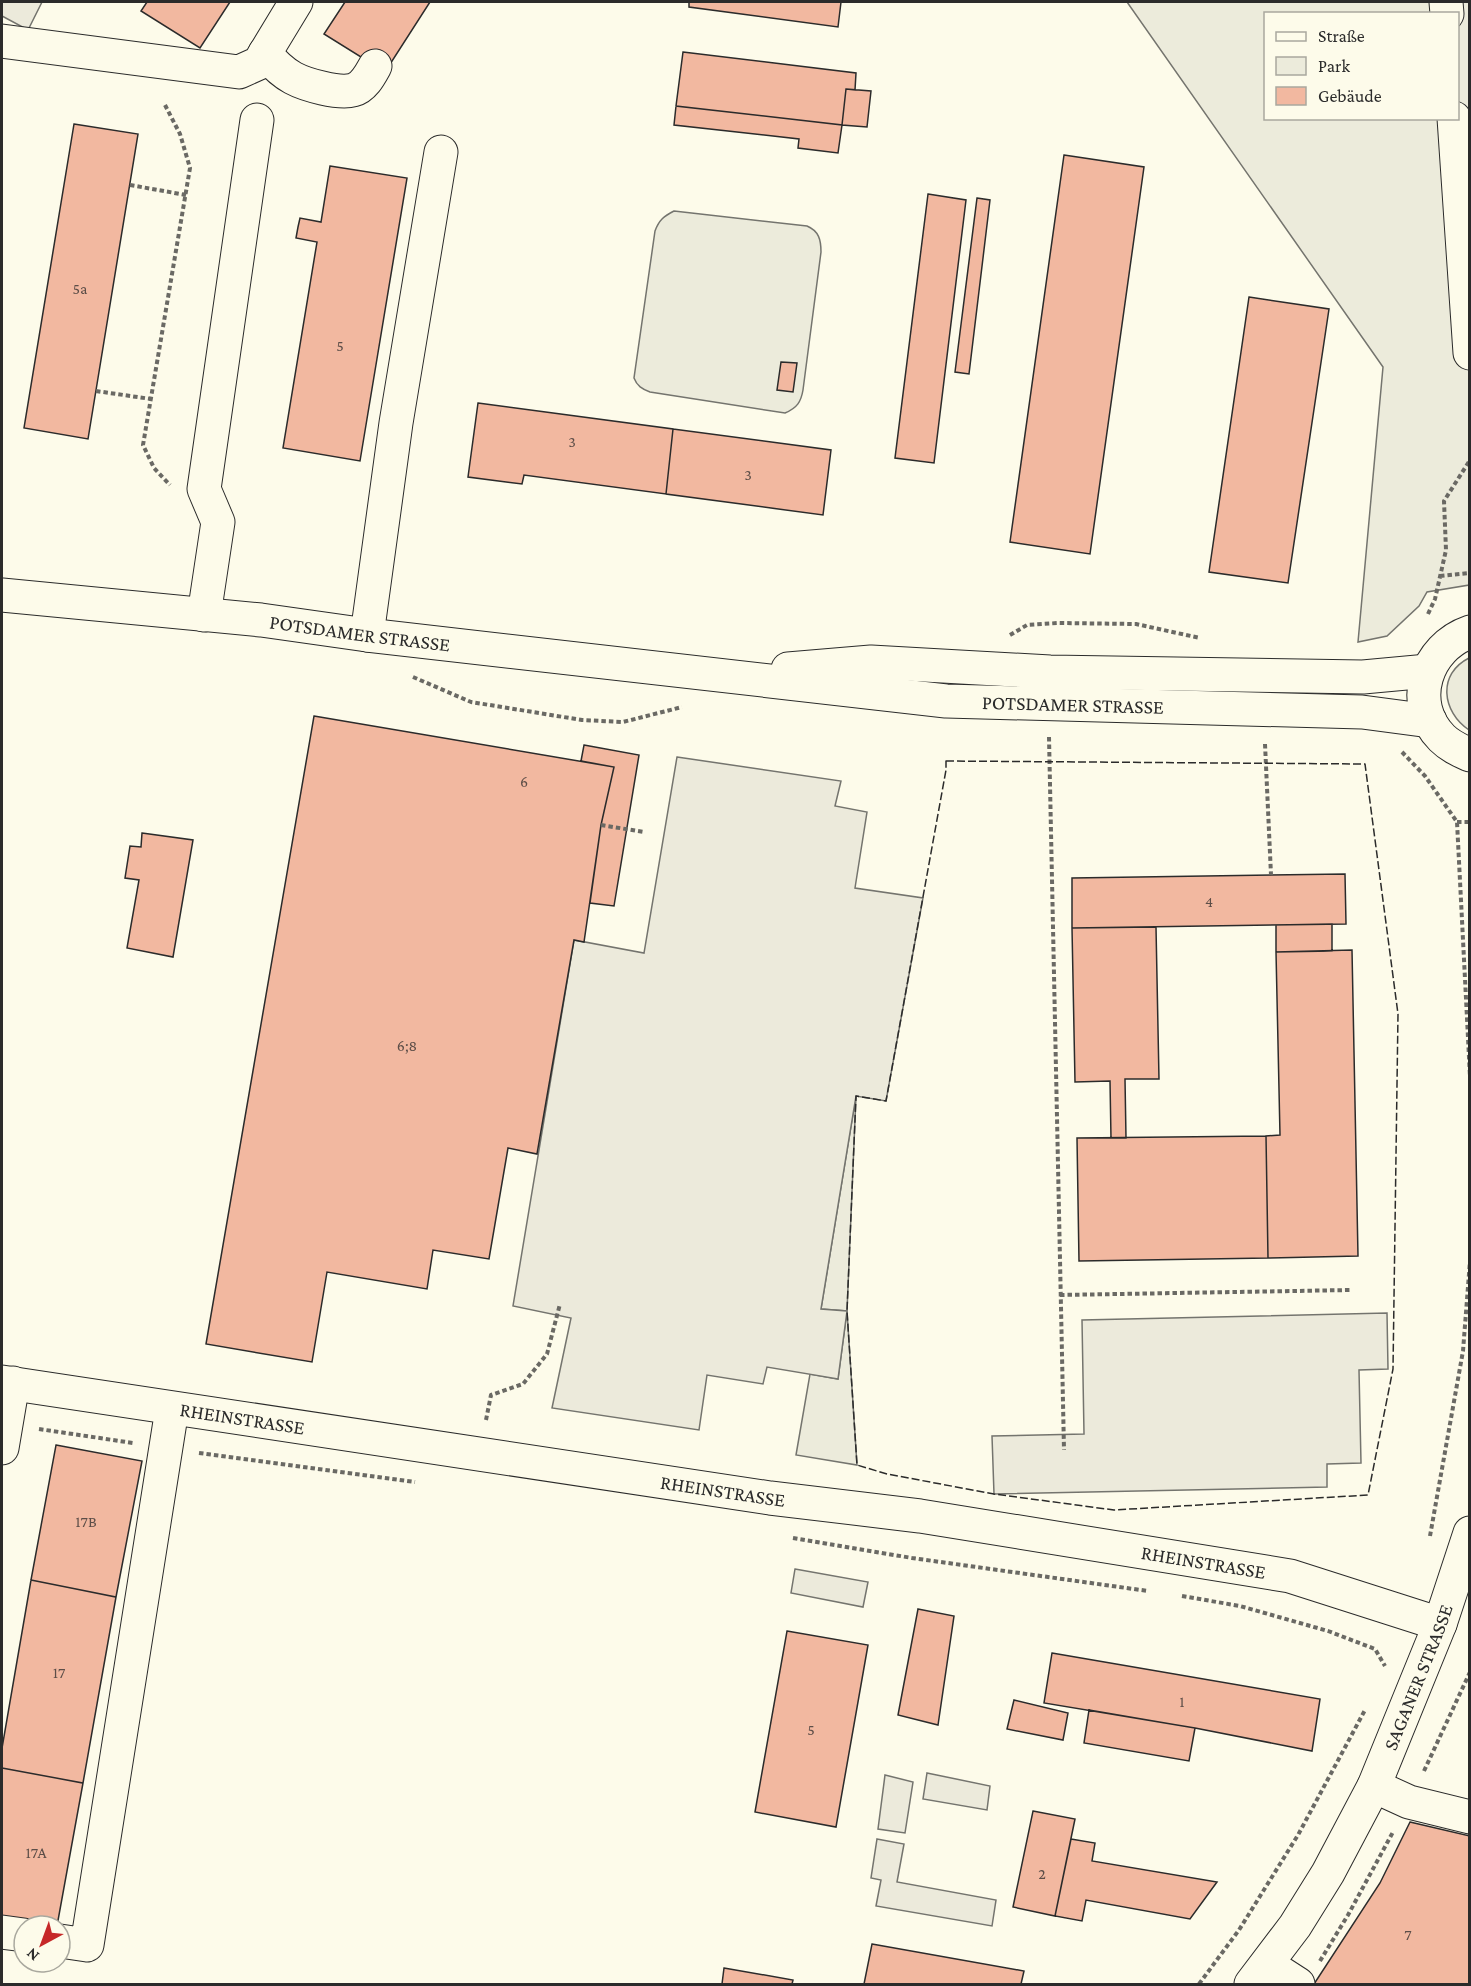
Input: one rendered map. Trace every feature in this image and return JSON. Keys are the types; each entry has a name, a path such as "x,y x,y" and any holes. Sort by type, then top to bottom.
{"street":[{"path":"2,41 239,72 259,63 296,2"},
{"path":"266,53 275,65 295,79 335,91 354,90 364,83 375,66"},
{"path":"204,615 218,522 204,489 257,120"},
{"path":"1454,120 1470,353"},
{"path":"367,635 396,423 441,152"},
{"name":"POTSDAMER STRASSE","path":"2,595 261,620 367,635 911,699 1362,712 1430,721"},
{"path":"1470,632 1451,641 1440,651 1428,671 1424,688 1425,705 1430,721 1440,737 1455,749 1470,755"},
{"name":"POTSDAMER STRASSE","path":"717,675 871,663 1050,672 1341,677 1428,671"},
{"path":"4,1436 7,1382"},
{"name":"RHEINSTRASSE","path":"7,1382 172,1409 770,1498 920,1516 1290,1576 1440,1624"},
{"path":"72,1943 87,1945 172,1409"},
{"name":"SAGANER STRASSE","path":"1259,1974 1295,1926 1328,1873 1374,1786 1440,1624 1470,1533"},
{"path":"1374,1786 1409,1802 1470,1816"},
{"path":"1259,1974 1298,1984"}],"path":[{"path":"165,105 180,134 190,168 143,445 154,468 171,486 204,489"},
{"path":"130,185 186,195"},
{"path":"96,391 151,399"},
{"path":"1420,622 1428,614 1436,599 1446,550 1444,501 1470,460"},
{"path":"1440,576 1470,573"},
{"path":"1007,636 1028,625 1136,624 1206,639"},
{"path":"1048,704 1064,1450"},
{"path":"1264,709 1271,875"},
{"path":"1399,750 1425,776 1457,822 1470,1077"},
{"path":"1457,822 1470,822"},
{"path":"601,825 644,832"},
{"path":"1060,1295 1351,1290"},
{"path":"479,1454 491,1395 523,1384 547,1353 560,1304"},
{"path":"4,1436 166,1448 415,1482"},
{"path":"787,1537 912,1558 1158,1593"},
{"path":"1181,1596 1240,1606 1328,1631 1375,1649 1387,1669"}],"green space":[{"path":"1127,2 1469,2 1469,585 1427,592 1419,606 1387,636 1358,642 1383,367"},
{"path":"674,211 807,226 818,236 821,252 803,390 798,404 789,411 785,413 650,392 640,387 635,381 655,231 662,219"},
{"path":"1469,658 1469,730 1453,713 1447,693 1452,673"},
{"path":"856,1096 847,1311 821,1309"},
{"path":"847,1311 857,1465 796,1455 810,1374 838,1379"}],"shaded area":[{"path":"2,2 42,2 28,30 2,16"},
{"path":"677,757 841,781 835,806 867,812 855,888 923,898 886,1101 856,1096 821,1309 847,1311 838,1379 767,1367 763,1384 707,1375 699,1430 552,1408 571,1318 513,1306 574,940 644,953"},
{"path":"1387,1313 1388,1369 1359,1370 1361,1463 1327,1464 1327,1487 994,1494 992,1436 1084,1434 1082,1320"},
{"path":"795,1569 868,1582 863,1607 791,1593"},
{"path":"927,1773 990,1786 987,1810 923,1799"},
{"path":"885,1775 913,1782 905,1833 878,1829"},
{"path":"877,1839 904,1844 897,1882 996,1900 992,1926 876,1906 881,1880 871,1878"}],"building":[{"path":"147,2 230,2 200,48 141,11"},
{"path":"345,2 430,2 385,72 324,34"},
{"path":"689,2 841,2 838,27 689,7"},
{"path":"683,52 856,73 855,90 846,89 842,125 676,106"},
{"path":"846,89 871,91 867,127 842,125"},
{"path":"676,106 842,125 838,153 798,148 799,139 674,125"},
{"path":"74,124 138,134 88,439 24,428"},
{"path":"1064,155 1144,167 1090,554 1010,542"},
{"path":"330,166 407,178 360,461 283,448 317,242 296,238 300,218 321,222"},
{"path":"928,194 966,200 934,463 895,458"},
{"path":"977,198 990,200 969,374 955,372"},
{"path":"1249,297 1329,309 1288,583 1209,572"},
{"path":"781,362 797,363 793,392 777,390"},
{"path":"478,403 673,429 666,494 524,475 522,484 468,477"},
{"path":"673,429 831,450 823,515 666,494"},
{"path":"314,716 614,767 601,825 584,942 574,940 537,1154 508,1148 489,1259 433,1250 427,1289 327,1272 312,1362 206,1344"},
{"path":"584,745 639,755 614,906 590,903 601,825 614,767 581,761"},
{"path":"142,833 193,840 173,957 127,948 139,880 125,878 130,846 141,847"},
{"path":"1345,874 1346,924 1072,928 1072,878"},
{"path":"1332,924 1332,951 1276,952 1276,925"},
{"path":"1156,927 1159,1079 1125,1079 1126,1138 1111,1138 1110,1081 1075,1082 1072,928"},
{"path":"1352,950 1358,1256 1268,1258 1266,1136 1280,1135 1276,952"},
{"path":"1266,1136 1268,1258 1079,1261 1077,1138"},
{"path":"56,1445 142,1461 116,1597 31,1580"},
{"path":"31,1580 116,1597 83,1783 2,1768 2,1748"},
{"path":"918,1609 954,1616 938,1725 898,1715"},
{"path":"787,1631 868,1645 836,1827 755,1812"},
{"path":"1052,1653 1320,1699 1312,1751 1195,1728 1044,1703"},
{"path":"1014,1700 1068,1713 1063,1740 1007,1729"},
{"path":"1089,1710 1195,1728 1189,1761 1084,1743"},
{"path":"2,1768 83,1783 59,1914 12,1914 12,1922 2,1920"},
{"path":"1033,1811 1075,1819 1055,1916 1013,1907"},
{"path":"1410,1822 1470,1836 1470,1984 1314,1984 1380,1883"},
{"path":"1071,1839 1095,1843 1092,1861 1217,1882 1190,1919 1086,1900 1082,1921 1055,1916"},
{"path":"872,1944 1024,1971 1021,1984 864,1984"},
{"path":"724,1968 793,1980 792,1984 722,1984"}],"fence":[{"path":"946,761 1365,764 1398,1014 1393,1369 1368,1495 1114,1510 994,1494 887,1474 857,1465 847,1311 856,1096 886,1101 946,761"}]}
